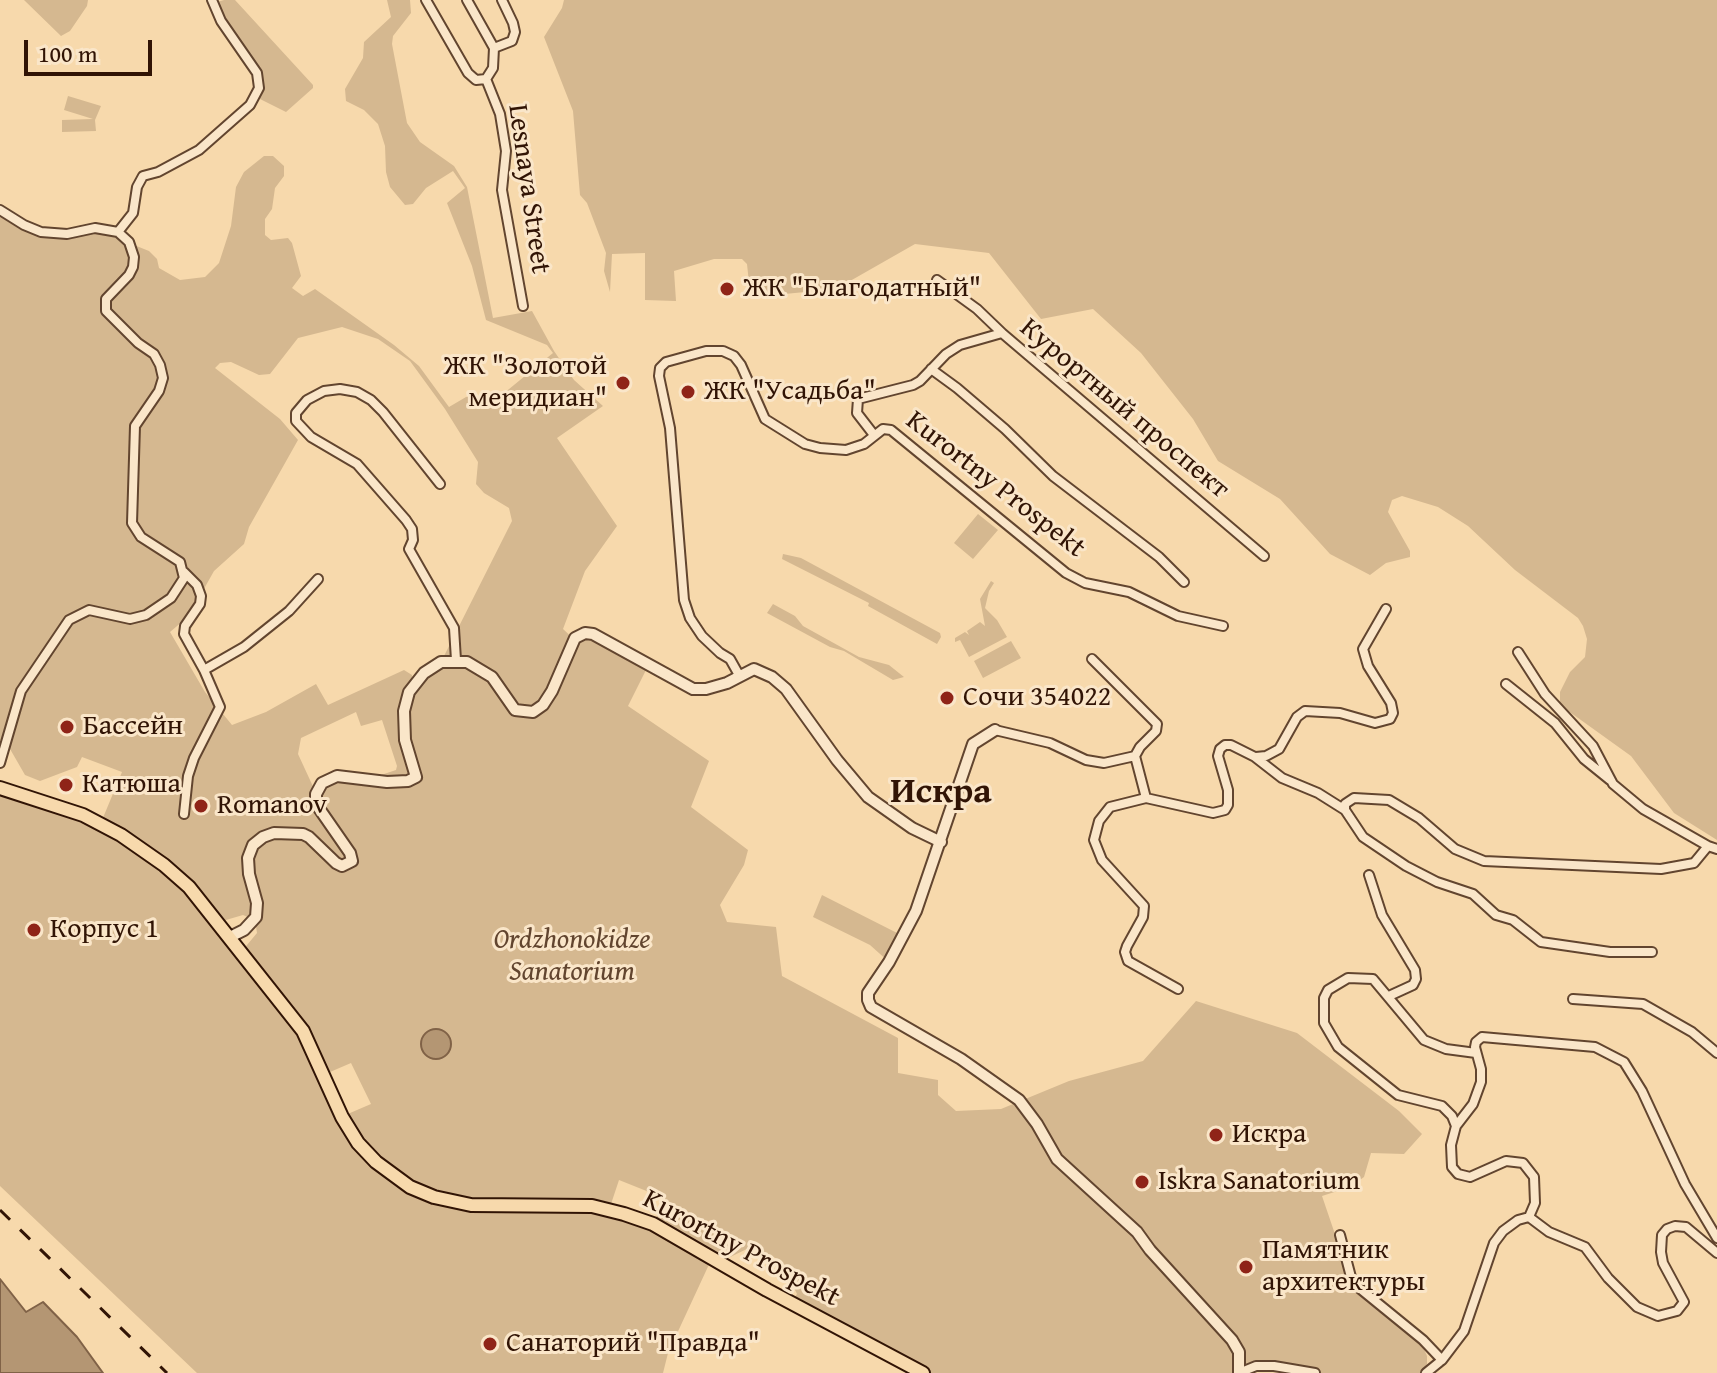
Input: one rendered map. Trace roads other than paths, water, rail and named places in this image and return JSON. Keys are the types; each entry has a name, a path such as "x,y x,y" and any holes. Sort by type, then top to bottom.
{"main road":[{"name":"Kurortny Prospekt","path":"0,788 83,815 132,842 189,887 303,1031 342,1117 358,1143 376,1162 410,1187 434,1197 471,1205 592,1206 639,1219 923,1373"}],"street":[{"path":"118,232 133,213 137,187 143,176 158,172 199,150 250,105 259,88 257,73 221,21 212,0"},
{"name":"Lesnaya Street","path":"426,0 468,73 476,80 486,79"},
{"path":"467,0 494,48"},
{"name":"Lesnaya Street","path":"486,79 493,68 494,48 512,41 515,32 502,0"},
{"name":"Lesnaya Street","path":"486,79 500,114 506,151 502,190 523,306"},
{"path":"0,210 24,225 56,235 95,228 118,232 125,236 132,248 133,267 106,299 106,311 138,343 154,354 163,378 159,391 135,426 132,523 141,537 173,556 197,585 200,604 185,626 184,634 220,707 194,758 184,814"},
{"path":"937,280 977,309 1002,333"},
{"name":"Курортный проспект","path":"874,435 857,413 858,399 913,385 960,345 1002,333 1264,556"},
{"path":"739,675 730,659 702,636 690,618 684,600 672,446 660,384 660,368 666,362 687,354 723,351 734,356 741,365 765,419 805,444 846,450 864,444 874,435"},
{"name":"Kurortny Prospekt","path":"931,369 987,413 1053,476 1159,557 1184,582"},
{"path":"440,484 383,412 357,392 340,389 324,391 307,400 296,413 296,421 311,437 357,464 412,529 413,540 409,549 454,628 456,660"},
{"name":"Kurortny Prospekt","path":"874,435 883,429 895,433 1066,573 1085,583 1129,592 1178,616 1223,626"},
{"path":"0,763 21,691 69,620 89,610 130,619 146,615 171,598 180,587 183,571"},
{"path":"204,670 244,647 289,611 318,579"},
{"path":"1255,757 1266,756 1279,749 1297,717 1305,711 1340,713 1375,723 1390,719 1393,713 1391,703 1368,666 1363,649 1386,609"},
{"path":"230,937 244,930 256,917 257,903 248,858 253,845 263,837 274,833 303,834 336,863 342,866 352,861 350,853 316,804 319,787 329,778 337,776 387,782 414,780 417,775 403,725 409,692 424,673 441,662 467,662 492,677 515,710 537,710 556,682 575,638 585,633 593,634 693,689 727,683 754,669 772,677 797,702 837,760 868,797 912,828 941,842"},
{"path":"1518,652 1545,694 1593,746 1613,784"},
{"path":"1092,659 1157,724 1156,731 1135,756 1146,798"},
{"path":"1345,810 1345,804 1354,798 1389,800 1419,818 1455,849 1484,861 1661,869 1694,863 1712,848 1643,809 1584,759 1555,723 1506,684"},
{"path":"1135,756 1104,763 1086,760 1050,743 995,730 973,744 916,911 889,962 868,993 871,1007 961,1059 1019,1100 1057,1159 1131,1225 1232,1340 1239,1352 1239,1373 1256,1366 1315,1373"},
{"path":"1178,989 1128,961 1125,952 1143,917 1144,906 1102,860 1094,840 1099,821 1110,807 1146,798 1213,813 1225,810 1229,800 1218,756 1225,745 1255,757 1282,778 1318,793 1345,810 1357,830 1370,843 1420,875 1473,894 1496,915 1513,920 1547,944 1610,952 1652,952"},
{"path":"1369,875 1382,915 1415,970 1413,985 1389,996"},
{"path":"1456,1126 1452,1116 1436,1103 1398,1095 1338,1047 1324,1023 1324,998 1328,990 1348,978 1373,979 1424,1040 1446,1049 1476,1053"},
{"path":"1573,999 1643,1004 1692,1032 1717,1053"},
{"path":"1529,1217 1536,1192 1534,1177 1529,1169 1515,1160 1506,1161 1470,1177 1458,1174 1449,1158 1456,1126 1473,1104 1481,1082 1476,1042 1490,1036 1595,1047 1624,1062 1642,1091 1685,1184 1717,1238"},
{"path":"1529,1217 1549,1232 1585,1247 1608,1278 1637,1307 1658,1316 1677,1311 1684,1302 1663,1263 1661,1243 1667,1229 1686,1227 1717,1253"},
{"path":"1426,1373 1442,1360 1464,1331 1494,1243 1503,1231 1518,1220 1529,1217"},
{"path":"1340,1235 1351,1277 1358,1287 1423,1340 1442,1360"}],"railway":[{"path":"0,1210 167,1373"}],"place":[{"name":"ЖК \"Благодатный\"","path":"727,289"},
{"name":"ЖК \"Золотой меридиан\"","path":"623,383"},
{"name":"ЖК \"Усадьба\"","path":"688,392"},
{"name":"Сочи 354022","path":"947,698"},
{"name":"Бассейн","path":"67,727"},
{"name":"Катюша","path":"66,785"},
{"name":"Romanov","path":"201,806"},
{"name":"Корпус 1","path":"34,930"},
{"name":"Искра","path":"1216,1135"},
{"name":"Iskra Sanatorium","path":"1142,1182"},
{"name":"Памятник архитектуры","path":"1246,1267"},
{"name":"Санаторий \"Правда\"","path":"490,1344"}],"district":[{"name":"Искра","path":"941,793"}],"park label":[{"name":"Ordzhonokidze Sanatorium","path":"572,957"}]}
